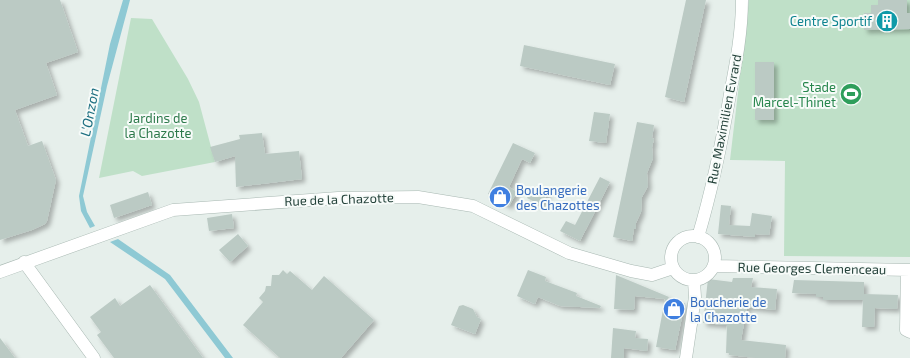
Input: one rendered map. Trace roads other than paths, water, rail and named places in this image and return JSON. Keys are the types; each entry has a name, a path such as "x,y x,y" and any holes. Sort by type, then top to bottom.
{"street":[{"name":"Rue Maximilien Evrard","path":"698,237 708,201 727,113 742,20 742,0"},
{"name":"Rue de la Chazotte","path":"0,272 24,262 173,210 338,198 418,196 473,206 569,253 652,275 673,268"},
{"path":"690,236 698,237 705,240 714,251 714,266 710,273 703,279 694,281 682,277 673,268 671,260 672,252 682,239 690,236"},
{"path":"24,262 94,358"},
{"name":"Rue Georges Clemenceau","path":"714,266 909,270"},
{"path":"909,270 906,330 910,332"},
{"path":"686,358 695,297 694,281"}],"water":[{"path":"123,0 130,0 107,86 83,196 87,212 95,226 90,228 81,211 79,196 110,44"},
{"path":"118,239 170,275 233,358 225,358 165,279 110,242"}],"place":[{"name":"Centre Sportif","path":"887,21"},
{"name":"Stade Marcel-Thinet","path":"851,94"},
{"name":"Boulangerie des Chazottes","path":"500,197"},
{"name":"Boucherie de la Chazotte","path":"674,309"}],"water label":[{"name":"L'Onzon","path":"89,112"}],"park label":[{"name":"Jardins de la Chazotte","path":"158,126"}]}
